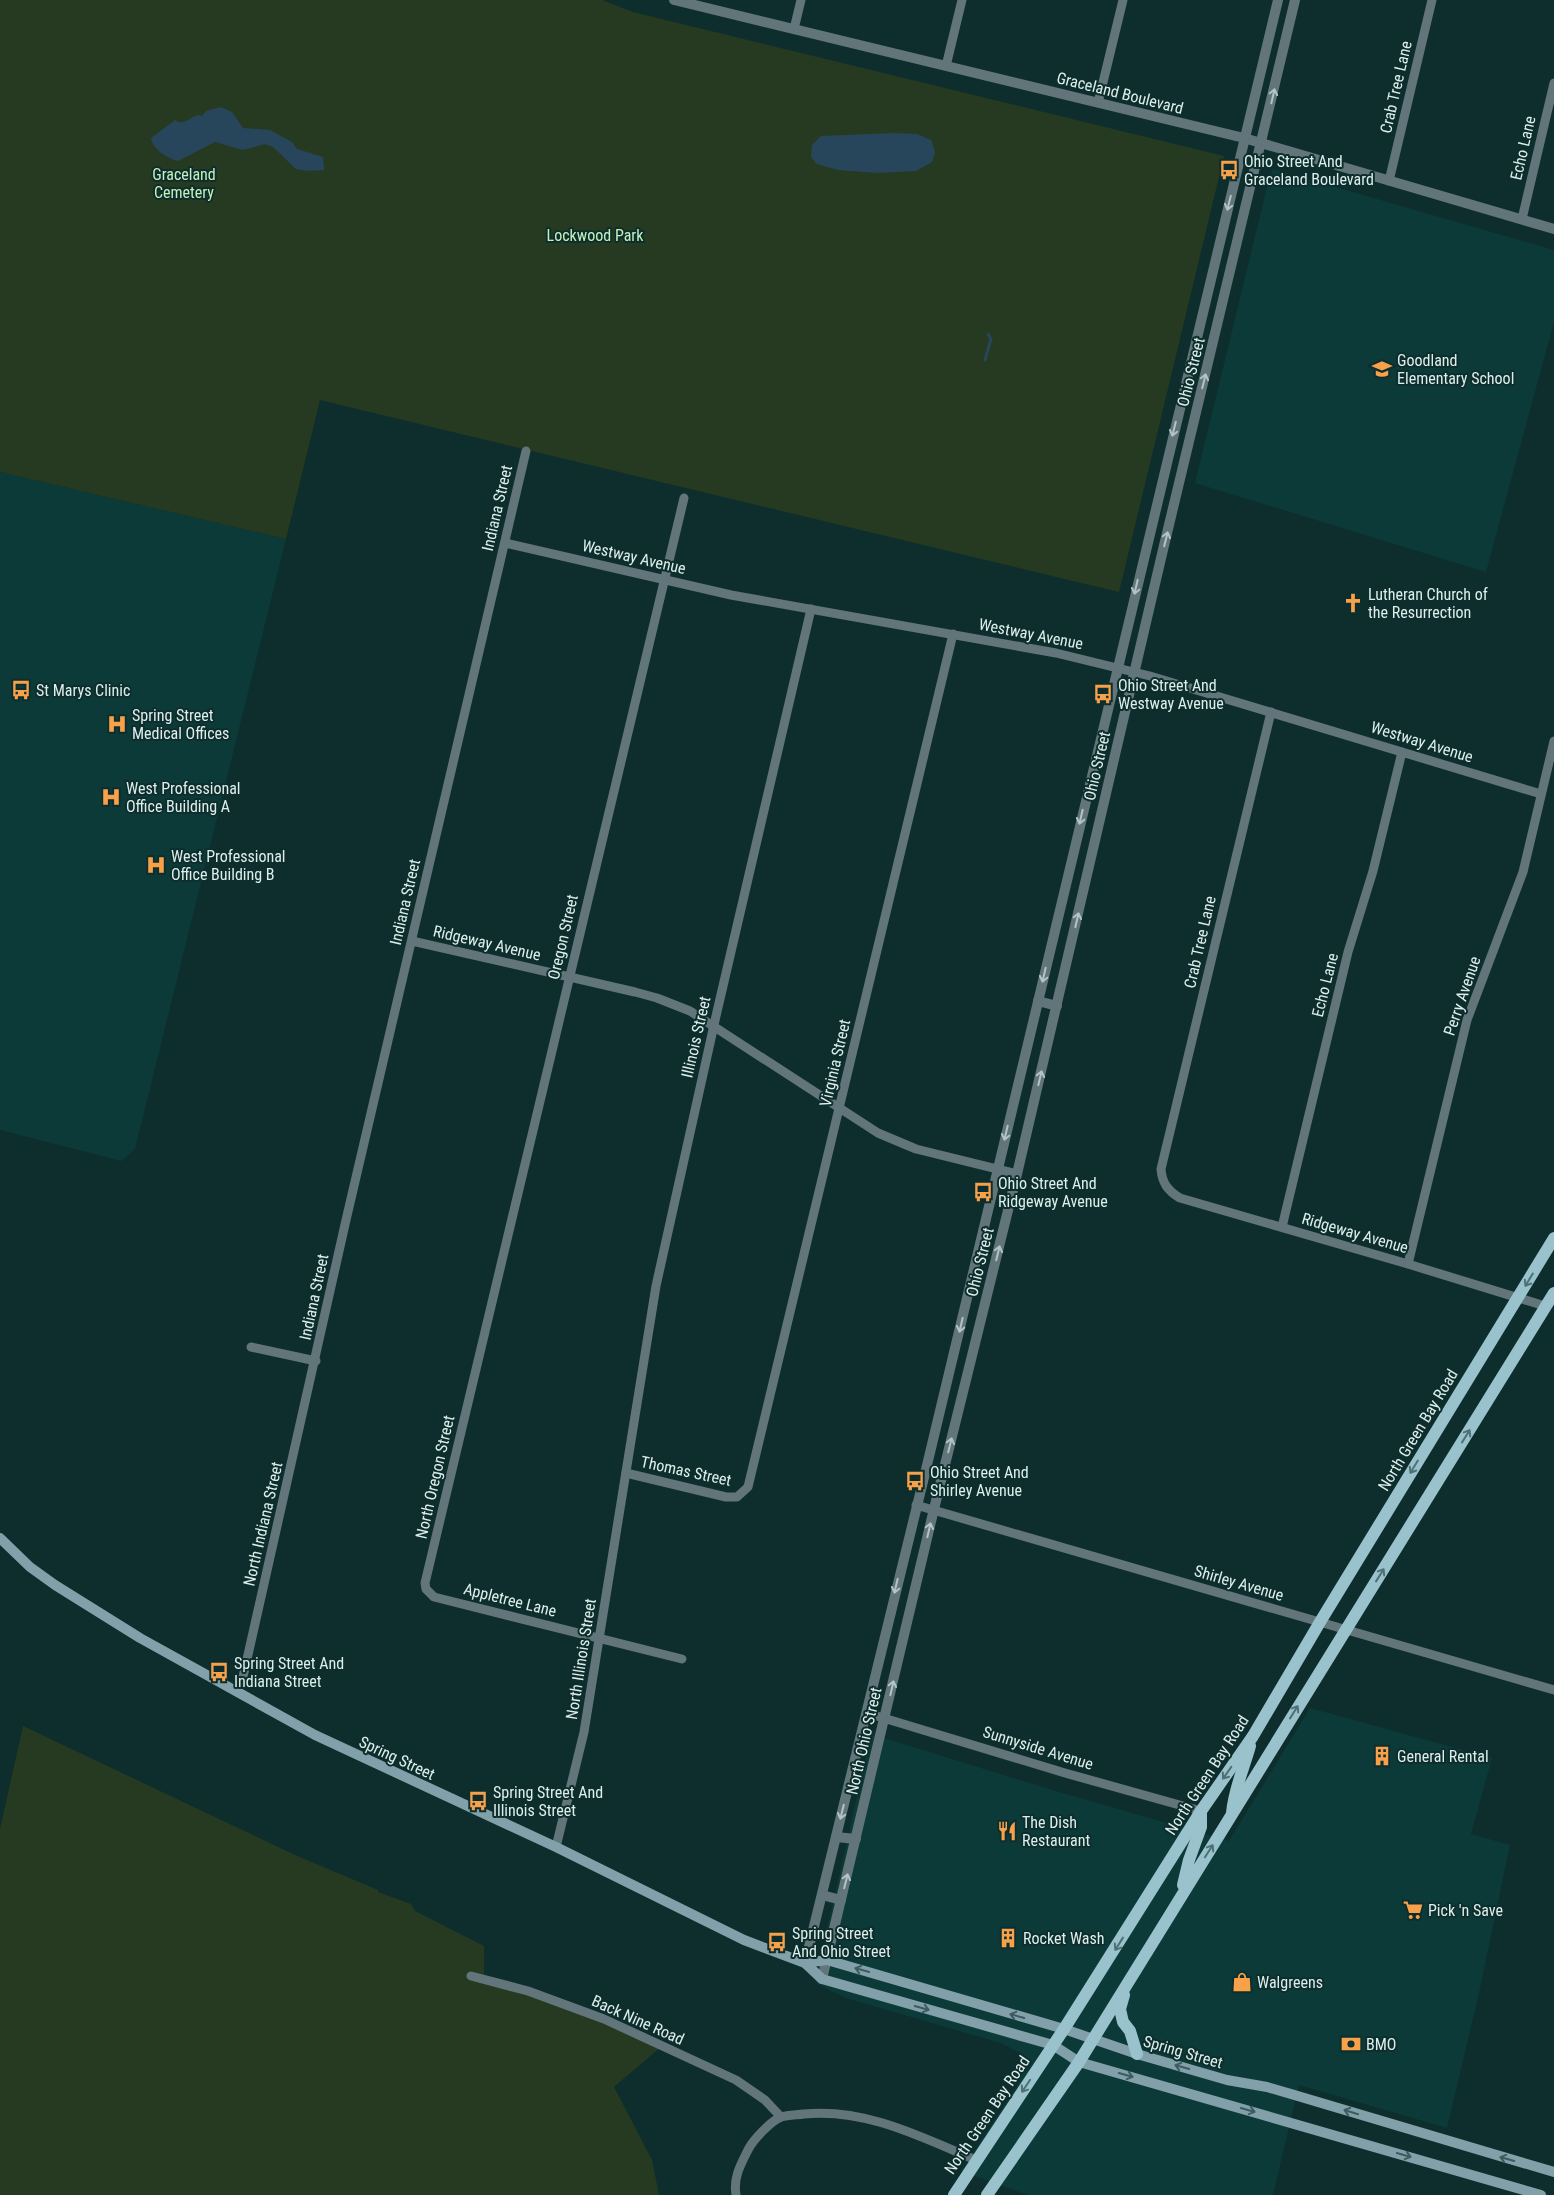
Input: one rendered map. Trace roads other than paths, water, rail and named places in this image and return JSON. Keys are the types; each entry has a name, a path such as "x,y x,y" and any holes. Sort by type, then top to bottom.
{"main road":[{"name":"North Green Bay Road","path":"954,2195 1064,2029 1201,1811 1253,1736 1320,1622 1554,1238"},
{"path":"987,2195 1079,2062 1157,1938 1181,1894 1232,1816 1271,1749 1554,1293"},
{"name":"Spring Street","path":"0,1538 30,1567 54,1585 140,1638 326,1741 556,1847 744,1940 805,1963 822,1979 1053,2046 1079,2062 1541,2195"},
{"path":"1232,1816 1233,1794 1243,1772 1253,1736"},
{"path":"1181,1894 1189,1860 1201,1827 1201,1811"},
{"name":"Spring Street","path":"805,1963 827,1960 1064,2029 1137,2054 1228,2080 1267,2087 1554,2172"},
{"path":"1127,1984 1120,2009 1123,2022 1130,2031 1137,2054"}],"street":[{"name":"Graceland Boulevard","path":"674,0 1244,138 1554,229"},
{"path":"794,29 801,0"},
{"path":"946,66 962,0"},
{"path":"1098,103 1123,0"},
{"name":"Ohio Street","path":"916,1505 948,1381 1198,326 1278,0"},
{"name":"Ohio Street","path":"934,1509 1017,1174 1134,672 1296,0"},
{"name":"Crab Tree Lane","path":"1389,181 1432,0"},
{"name":"Echo Lane","path":"1522,219 1554,83"},
{"path":"1198,326 1216,331"},
{"name":"Indiana Street","path":"316,1361 526,451"},
{"name":"Oregon Street","path":"474,1382 684,498"},
{"name":"Westway Avenue","path":"505,543 731,595 1056,653 1117,667 1541,794"},
{"name":"Illinois Street","path":"626,1474 656,1286 811,609"},
{"name":"Virginia Street","path":"739,1496 748,1487 953,634"},
{"name":"Crab Tree Lane","path":"1162,1180 1161,1169 1271,712"},
{"name":"Perry Avenue","path":"1408,1264 1467,1020 1523,872 1554,741"},
{"name":"Echo Lane","path":"1282,1227 1348,952 1373,871 1402,752"},
{"path":"1073,851 1092,856"},
{"name":"Ridgeway Avenue","path":"412,941 657,998 690,1011 878,1133 897,1142 936,1155 1017,1174"},
{"path":"1038,1001 1057,1006"},
{"name":"Ridgeway Avenue","path":"1162,1180 1172,1193 1180,1198 1545,1306"},
{"path":"973,1274 991,1279"},
{"path":"250,1347 316,1361"},
{"name":"North Indiana Street","path":"237,1692 243,1677 316,1361"},
{"path":"948,1381 965,1386"},
{"name":"North Oregon Street","path":"426,1579 474,1382"},
{"name":"Thomas Street","path":"626,1474 726,1498 739,1496"},
{"name":"North Illinois Street","path":"556,1847 584,1732 626,1474"},
{"name":"Shirley Avenue","path":"916,1505 1554,1690"},
{"name":"North Ohio Street","path":"805,1963 916,1505"},
{"name":"North Ohio Street","path":"822,1979 934,1509"},
{"name":"Appletree Lane","path":"426,1579 426,1590 434,1597 682,1659"},
{"name":"Sunnyside Avenue","path":"867,1713 1065,1773 1201,1811"},
{"path":"836,1838 856,1839"},
{"path":"822,1895 841,1900"},
{"name":"Back Nine Road","path":"471,1976 528,1991 611,2022 736,2080 765,2100 781,2117"},
{"path":"736,2195 734,2187 738,2168 754,2138 781,2117 824,2112 862,2116 897,2127 976,2160"}],"waterway":[{"path":"985,360 991,339 988,334"}],"place":[{"name":"Ohio Street And Graceland Boulevard","path":"1229,170"},
{"name":"Goodland Elementary School","path":"1382,369"},
{"name":"Lutheran Church of the Resurrection","path":"1353,603"},
{"name":"St Marys Clinic","path":"21,690"},
{"name":"Ohio Street And Westway Avenue","path":"1103,694"},
{"name":"Spring Street Medical Offices","path":"117,724"},
{"name":"West Professional Office Building A","path":"111,797"},
{"name":"West Professional Office Building B","path":"156,865"},
{"name":"Ohio Street And Ridgeway Avenue","path":"983,1192"},
{"name":"Ohio Street And Shirley Avenue","path":"915,1481"},
{"name":"Spring Street And Indiana Street","path":"219,1672"},
{"name":"General Rental","path":"1382,1756"},
{"name":"Spring Street And Illinois Street","path":"478,1801"},
{"name":"The Dish Restaurant","path":"1007,1831"},
{"name":"Pick 'n Save","path":"1413,1910"},
{"name":"Rocket Wash","path":"1008,1938"},
{"name":"Spring Street And Ohio Street","path":"777,1942"},
{"name":"Walgreens","path":"1242,1982"},
{"name":"BMO","path":"1351,2044"}],"park label":[{"name":"Graceland Cemetery","path":"184,183"},
{"name":"Lockwood Park","path":"595,235"}]}
